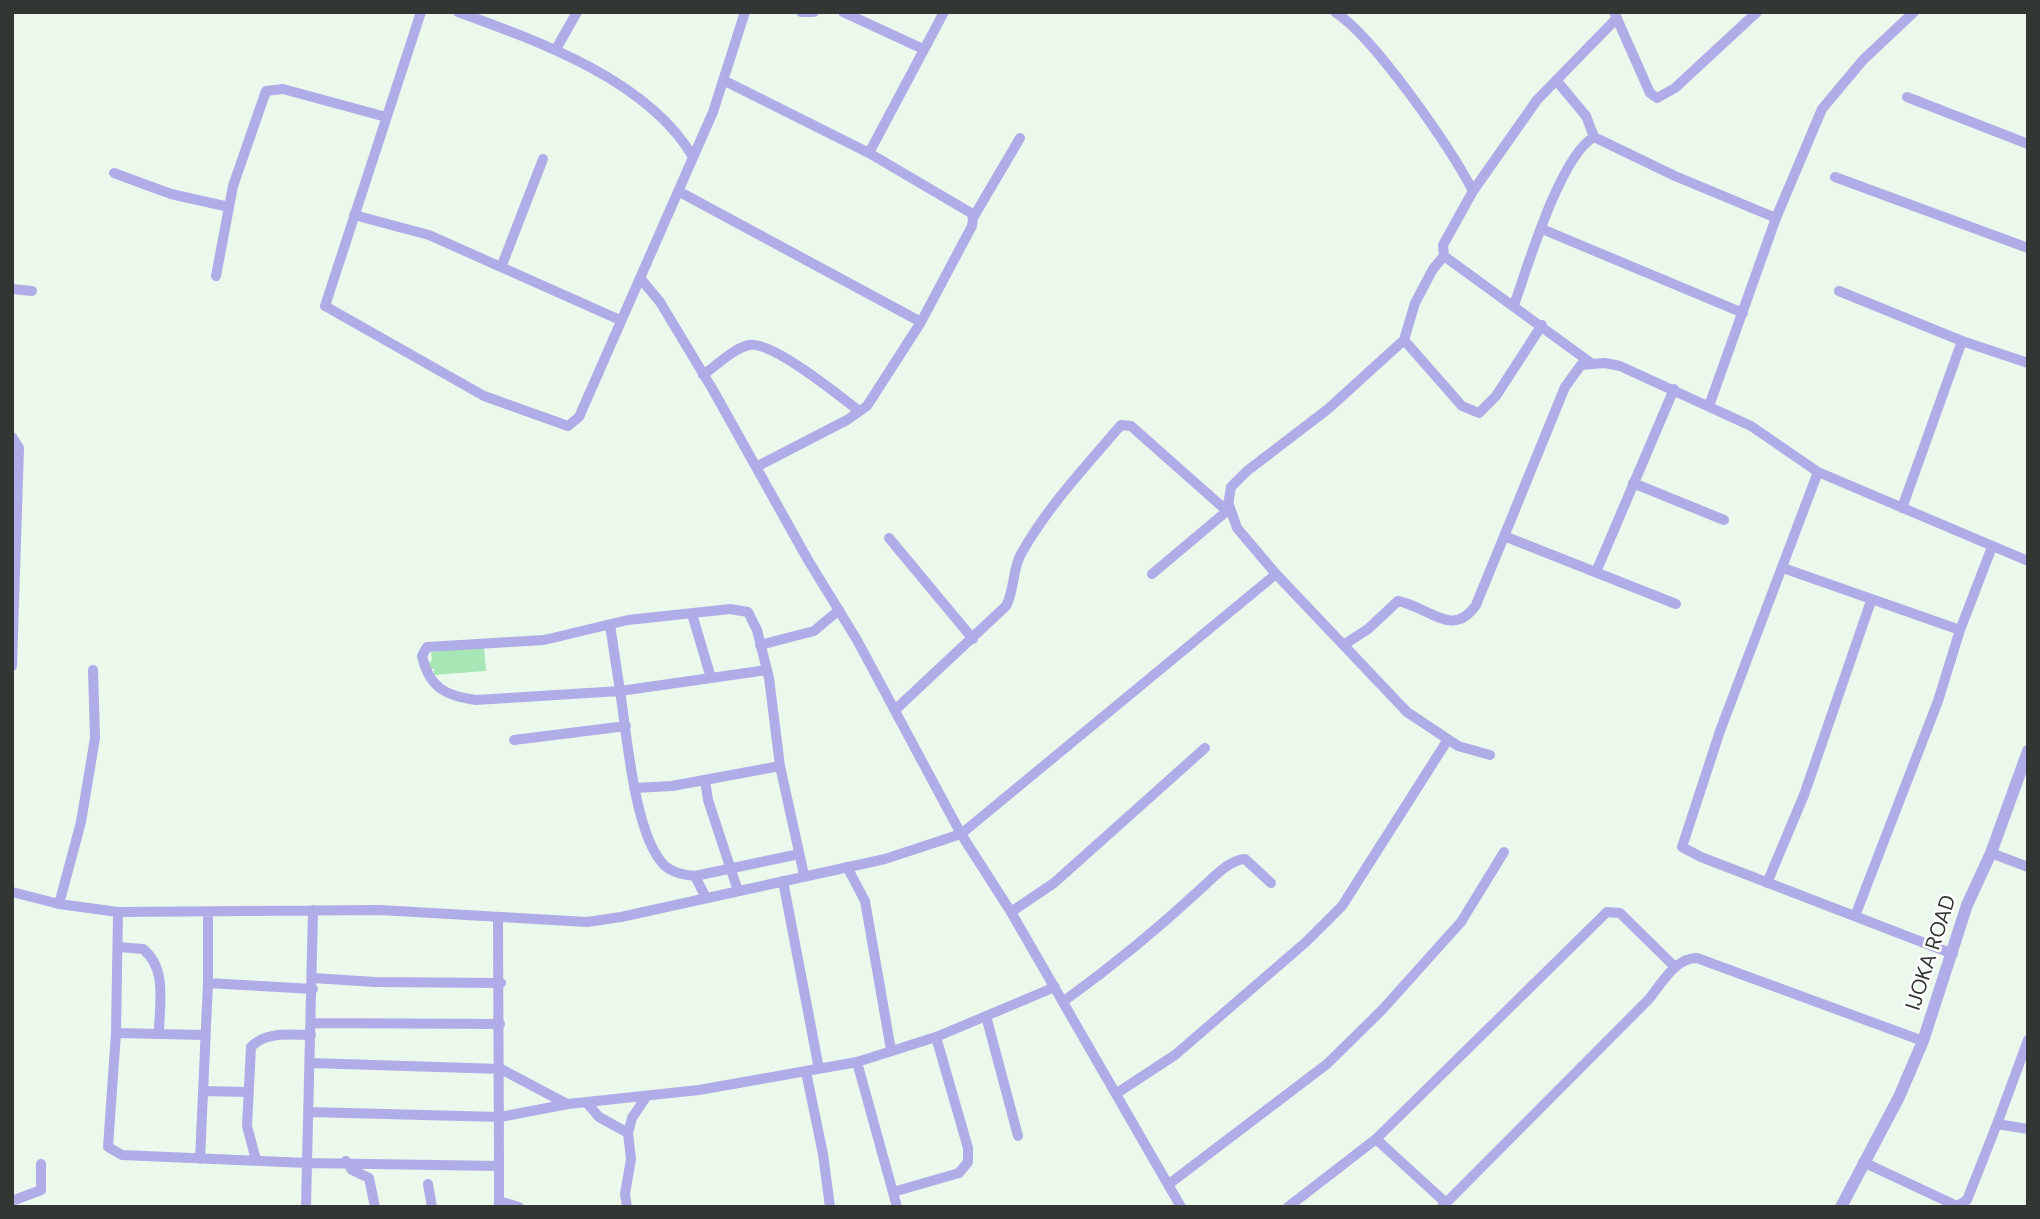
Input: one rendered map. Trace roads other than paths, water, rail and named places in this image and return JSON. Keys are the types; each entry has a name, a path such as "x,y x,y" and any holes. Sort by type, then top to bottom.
{"street":[{"path":"421,12 326,302 328,310 484,396 562,425 575,422 640,278 725,81 745,12"},
{"path":"458,12 556,49 609,79 682,137 694,156"},
{"path":"556,49 577,12"},
{"path":"801,12 814,12"},
{"path":"843,12 923,49"},
{"path":"869,153 944,12"},
{"path":"1335,12 1347,20 1378,55 1473,191"},
{"path":"1152,574 1228,507 1231,487 1247,471 1328,408 1404,340 1415,303 1433,269 1444,256 1443,245 1473,191 1537,100 1616,15 1650,93 1657,99 1675,88 1757,12"},
{"path":"1709,406 1776,218 1822,109 1863,60 1914,12"},
{"path":"1556,80 1586,117 1594,137 1675,176 1776,218"},
{"path":"725,81 869,153 971,213 972,218 972,226 921,322 867,406 756,467"},
{"path":"216,276 229,207 244,150 266,91 283,89 386,117"},
{"path":"1907,97 2028,144"},
{"path":"682,137 700,141"},
{"path":"1514,306 1569,166 1582,144 1594,137"},
{"path":"972,218 1020,138"},
{"path":"502,265 543,159"},
{"path":"114,173 171,194 229,207"},
{"path":"1835,177 2028,248"},
{"path":"678,191 921,322"},
{"path":"354,215 429,235 502,265 620,320"},
{"path":"1542,229 1743,313"},
{"path":"1444,256 1591,363 1620,366 1674,389 1751,426 1818,472 2028,561"},
{"path":"640,278 660,302 704,374 895,710 961,834 1012,912 1181,1207"},
{"path":"12,289 32,292"},
{"path":"1839,291 1962,341 2028,363"},
{"path":"1404,340 1462,406 1479,413 1496,396 1542,325"},
{"path":"1902,508 1962,341"},
{"path":"704,374 744,347 760,345 806,370 859,411"},
{"path":"1345,644 1368,629 1398,601 1452,622 1468,617 1476,605 1565,387 1573,372 1591,363"},
{"path":"1596,572 1674,389"},
{"path":"895,710 974,639 1006,606 1011,596 1019,557 1036,530 1121,425 1131,426 1228,507 1237,528 1276,574 1407,712 1447,740 1490,755"},
{"path":"12,437 19,449 12,666"},
{"path":"1818,472 1682,841 1684,850 1953,954"},
{"path":"1633,483 1724,520"},
{"path":"1504,537 1676,604"},
{"path":"889,538 974,639"},
{"path":"1855,916 1938,702 1960,630 1992,547"},
{"path":"1783,568 1960,630"},
{"path":"12,892 59,904 118,912 380,910 587,922 916,850 961,834 1276,574"},
{"path":"1263,586 1289,585"},
{"path":"1767,883 1804,795 1871,601"},
{"path":"766,670 620,691 557,697 459,698 435,685 427,675 422,656 427,647 434,645 544,640 628,620 744,610 752,615 766,670 780,766 804,875"},
{"path":"760,645 814,631 839,610"},
{"path":"692,614 710,678"},
{"path":"610,625 634,788 661,862 671,870 695,876 799,854"},
{"path":"59,904 80,822 94,738 93,670"},
{"path":"514,740 626,726"},
{"path":"1117,1093 1175,1055 1306,942 1342,906 1447,740"},
{"path":"1012,912 1054,883 1205,748"},
{"name":"IJOKA ROAD","path":"1840,1207 1899,1097 1923,1041 1968,905 1991,853 2027,755"},
{"path":"634,788 705,780 780,766"},
{"path":"705,780 708,800 738,891"},
{"path":"1169,1184 1327,1064 1382,1010 1461,922 1503,852"},
{"path":"1991,853 2028,867"},
{"path":"1064,1001 1136,949 1220,872 1238,860 1245,859 1271,883"},
{"path":"847,867 865,901 891,1050"},
{"path":"695,876 706,898"},
{"path":"783,881 819,1069"},
{"path":"306,1207 313,910"},
{"path":"118,912 116,1033 108,1147 122,1155 200,1159 499,1166"},
{"path":"200,1159 208,984 208,912"},
{"path":"1288,1207 1377,1139 1607,912 1620,913 1675,967"},
{"path":"498,918 501,1069 499,1204 519,1207"},
{"path":"118,947 143,949 156,964 160,982 159,1034"},
{"path":"1377,1139 1444,1205 1649,999 1675,967 1688,958 1697,958 1923,1041"},
{"path":"208,984 500,983"},
{"path":"309,1112 500,1117 568,1104 646,1097 806,1072 857,1062 936,1037 1055,987"},
{"path":"986,1016 1018,1136"},
{"path":"312,1023 500,1024"},
{"path":"116,1033 204,1035"},
{"path":"256,1160 247,1126 251,1047 258,1040 271,1035 311,1035"},
{"path":"893,1192 959,1173 968,1162 968,1148 936,1037"},
{"path":"1863,1162 1952,1206 1961,1205 1967,1199 2027,1045"},
{"path":"857,1062 897,1207"},
{"path":"311,1063 501,1069 568,1104"},
{"path":"806,1072 823,1154 830,1207"},
{"path":"203,1091 247,1092"},
{"path":"627,1207 625,1194 631,1159 628,1133 632,1118 646,1097"},
{"path":"586,1102 599,1117 628,1133"},
{"path":"1997,1124 2028,1129"},
{"path":"346,1161 352,1170 369,1178 375,1207"},
{"path":"12,1201 41,1190 41,1164"},
{"path":"428,1184 432,1207"}]}
